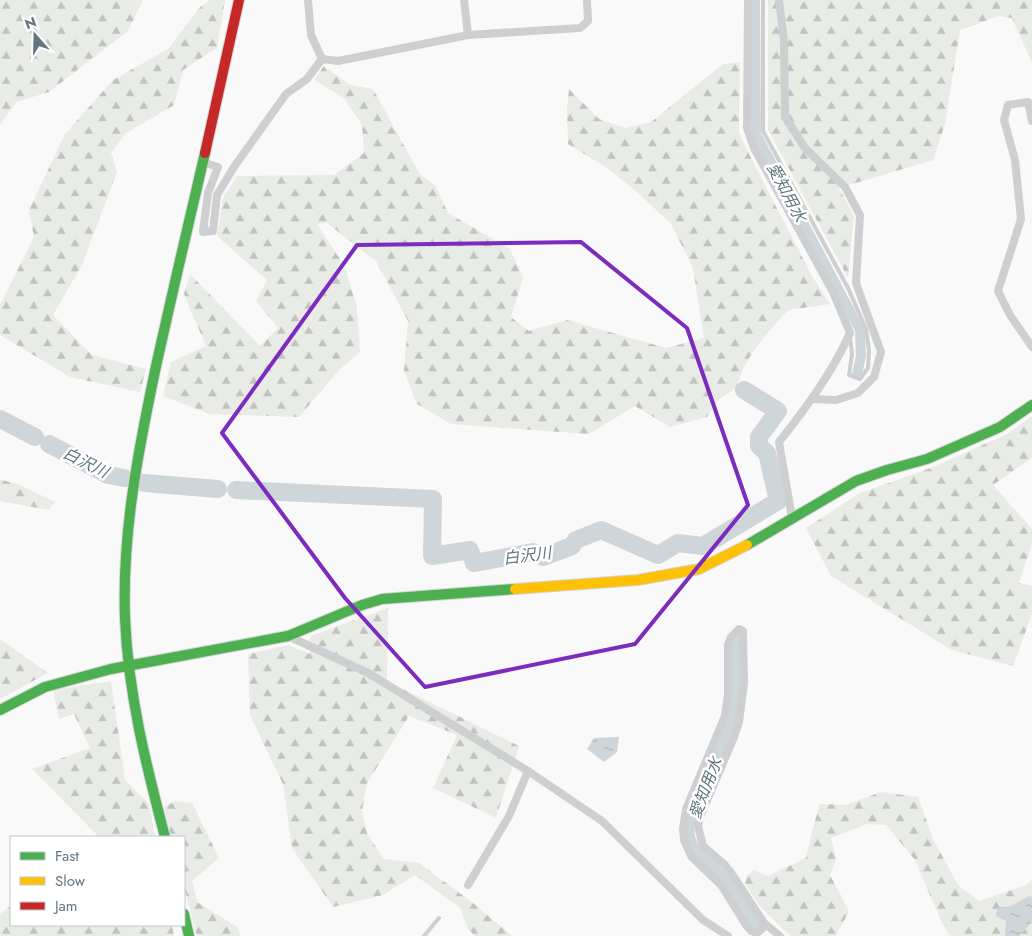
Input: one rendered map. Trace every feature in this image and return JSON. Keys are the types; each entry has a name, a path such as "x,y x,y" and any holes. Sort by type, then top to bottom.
{"street":[{"path":"165,836 138,732 128,666 124,575 130,494 148,404 238,0"},
{"path":"308,0 311,35 322,58"},
{"path":"464,0 468,35"},
{"path":"322,58 338,61 468,35 580,28 588,21 587,0"},
{"path":"748,0 747,128 754,148 834,292 850,332 844,347 812,399 779,442 792,518"},
{"path":"779,0 784,41 786,117 804,148 845,187 860,214 856,283 881,352 874,377 858,393 836,400 812,399"},
{"path":"202,162 218,166 208,193 203,232 213,231 217,195 234,167 286,94 306,79 322,58"},
{"path":"1032,121 1028,102 1008,105 1004,120 1015,160 1021,219 998,291 1010,315 1032,347"},
{"path":"0,710 45,688 111,669 288,636 362,605 382,599 638,580 699,569 733,553 856,481 927,459 1000,427 1032,405"},
{"path":"764,923 758,933 751,931 720,885 691,856 684,840 682,828 686,809 725,716 728,694 728,645 731,637 739,629 743,631 744,683 739,722 698,826 703,846 724,864 764,923 780,936"},
{"path":"288,636 368,674 528,771 602,821 703,920 728,936"},
{"path":"468,885 508,816 528,771"},
{"path":"185,918 189,936"}],"lane":[{"path":"763,0 763,131 848,288 866,328 869,350 868,368 860,378 849,375 852,354 850,332"},
{"path":"424,936 439,918"}],"highlighted area":[{"path":"581,242 687,328 748,505 635,644 425,687 345,598 222,433 357,245"}],"green space":[{"path":"0,0 143,0 128,31 49,92 16,102 0,125"},
{"path":"210,0 225,0 217,48 183,70 174,105 126,133 111,153 117,172 82,265 53,315 92,355 146,369 140,392 70,377 0,335 0,305 34,237 29,210 65,134 113,80 168,49 200,7"},
{"path":"768,0 1032,0 1032,63 1012,18 999,16 960,30 945,124 933,160 839,188 854,216 848,278 768,130"},
{"path":"740,62 739,132 812,276 830,304 788,310 751,355 740,376 737,387 719,399 707,417 670,427 635,406 589,434 451,424 417,404 404,371 408,321 376,261 327,223 317,224 344,265 357,307 360,352 339,370 299,417 210,414 163,396 171,362 206,346 184,294 190,274 260,346 278,328 256,301 267,280 217,236 223,198 237,176 334,175 364,153 362,125 344,98 314,80 324,66 350,85 373,89 419,173 435,185 448,213 510,249 523,278 511,317 529,331 567,320 666,348 704,338 693,268 671,224 637,192 607,168 568,144 567,109 569,89 599,119 625,128 651,122 723,64"},
{"path":"1032,416 1032,458 993,485 1032,529 1032,543 1019,583 1032,586 1032,614 1013,666 952,650 831,576 806,528 860,493 931,468 1007,434"},
{"path":"0,479 22,486 55,502 49,510 0,501"},
{"path":"388,608 387,681 519,746 496,818 433,788 457,735 409,716 367,783 362,811 367,833 384,859 419,863 473,903 512,936 475,936 468,929 460,908 415,875 383,895 333,907 292,848 283,784 250,715 248,654 288,645 310,654 310,636"},
{"path":"0,639 48,673 0,699"},
{"path":"111,681 125,780 149,804 155,836 98,836 32,769 90,748 74,714 59,719 53,690"},
{"path":"881,792 918,797 934,841 958,885 979,901 1026,885 1032,880 1032,936 950,936 942,923 915,860 886,825 867,824 831,838 836,859 830,875 849,911 836,936 791,936 786,932 759,905 745,884 747,876 754,870 768,876 806,858 820,804 846,805"},
{"path":"175,801 192,803 219,858 192,881 197,902 237,927 241,936 197,936 185,891 185,836 171,836 164,807"},
{"path":"10,907 10,926 172,926 174,936 0,936 0,914"}],"water":[{"path":"619,737 617,752 604,762 587,749 594,738"},
{"path":"1029,896 1032,897 1032,922 1019,936 1005,936 1006,921 996,916 997,908 1011,906"}],"waterway":[{"name":"愛知用水","path":"755,0 756,134 860,330 861,356 857,374"},
{"name":"白沢川","path":"236,490 433,499 432,556 470,550 474,563 533,552 543,557 572,546 576,540 601,530 658,555 678,543 703,546 778,501 767,453 759,446 759,437 778,411 744,390"},
{"name":"白沢川","path":"0,419 35,437"},
{"name":"白沢川","path":"49,444 108,475 124,478"},
{"name":"白沢川","path":"144,483 218,489"},
{"name":"愛知用水","path":"740,632 735,649 733,713 724,740 691,818 689,829 690,838 694,846 725,879 755,925"}],"traffic: fast":[{"path":"165,836 139,729 130,674 125,618 126,555 132,493 149,401 205,153"},
{"path":"747,545 856,481 927,459 1000,427 1032,405"},
{"path":"0,710 45,687 111,669 288,636 362,605 382,599 515,589"},
{"path":"185,918 189,936"}],"traffic: slow":[{"path":"515,589 638,580 699,569 747,545"}],"traffic: jam":[{"path":"205,153 239,0"}]}
